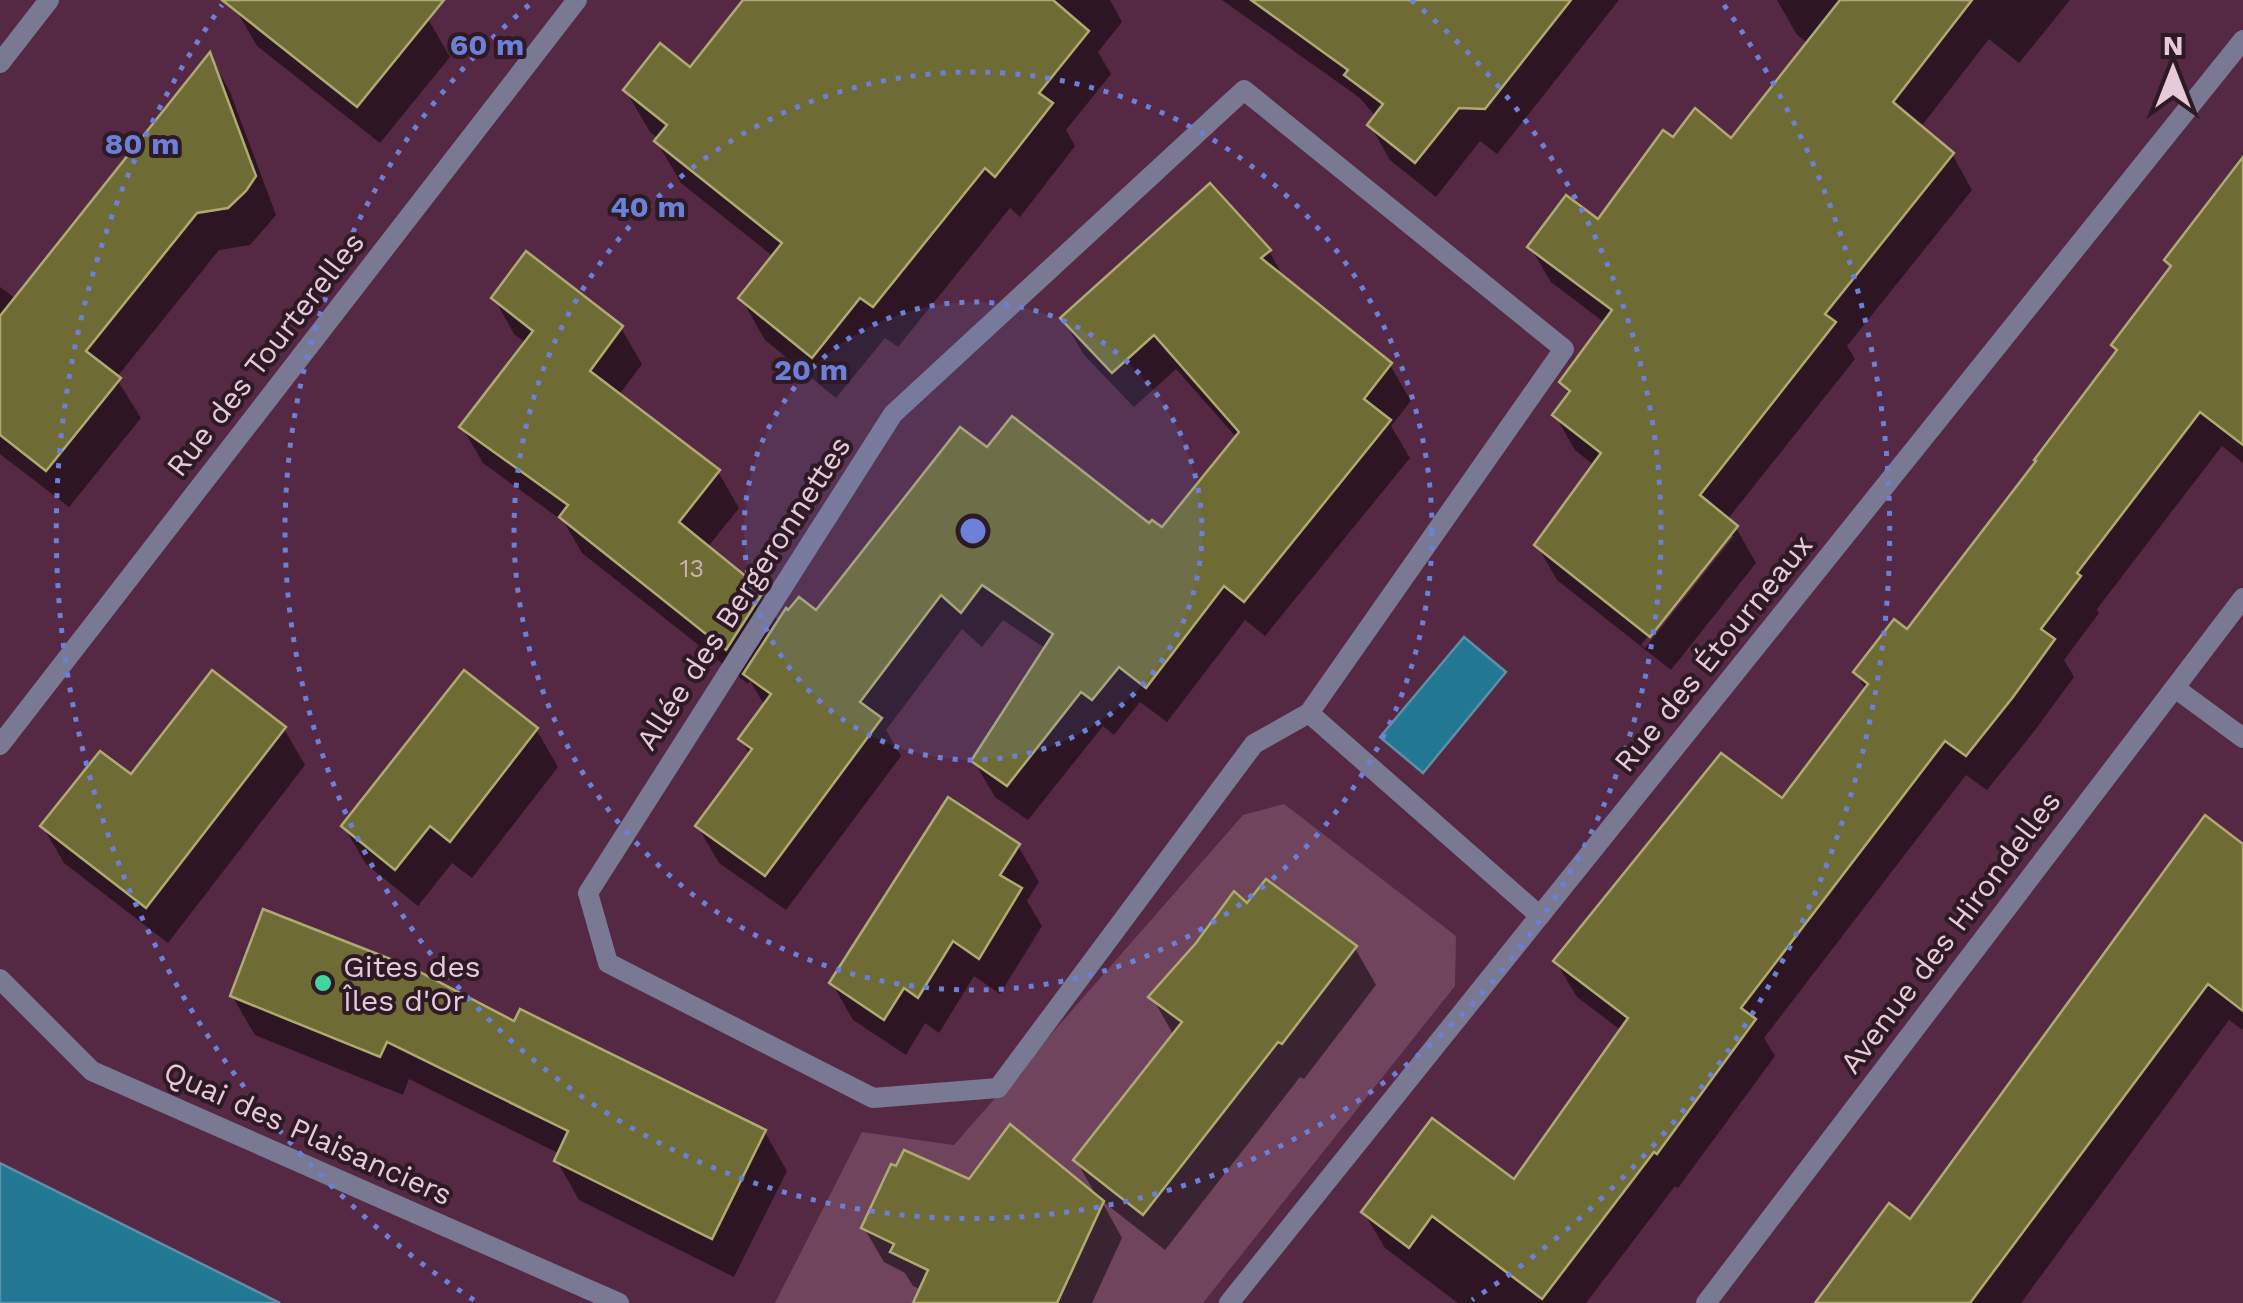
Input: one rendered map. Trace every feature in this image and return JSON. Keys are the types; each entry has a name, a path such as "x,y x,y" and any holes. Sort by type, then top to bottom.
{"street":[{"path":"0,64 50,0"},
{"name":"Rue des Tourterelles","path":"0,745 577,0"},
{"name":"Rue des Étourneaux","path":"1230,1303 2243,40"},
{"name":"Allée des Bergeronnettes","path":"1244,90 1564,349 1309,713 1254,744 998,1088 873,1098 608,963 588,893 893,414 1244,90"},
{"name":"Avenue des Hirondelles","path":"1706,1303 2243,598"},
{"path":"2175,688 2243,738"},
{"path":"1309,713 1540,916"},
{"name":"Quai des Plaisanciers","path":"0,978 92,1071 619,1303"}],"shaded area":[{"path":"1284,804 1456,936 1455,986 1203,1303 775,1303 862,1132 954,1145 1243,815"}],"water":[{"path":"1464,637 1506,672 1423,773 1380,737"},
{"path":"0,1163 280,1303 0,1303"}],"building":[{"path":"222,0 444,0 357,107"},
{"path":"743,0 1053,0 1089,31 1039,93 1053,103 995,177 985,168 873,307 860,298 812,358 738,298 782,243 654,141 667,125 623,90 660,43 690,67"},
{"path":"1251,0 1571,0 1485,109 1459,108 1415,163 1367,125 1383,104 1344,75 1348,70"},
{"path":"1840,0 1972,0 1893,102 1954,153 1825,314 1836,322 1700,495 1738,526 1650,637 1534,545 1601,453 1552,415 1570,391 1559,382 1612,310 1527,247 1566,195 1598,219 1663,130 1673,137 1695,108 1731,138"},
{"path":"210,52 256,176 228,208 197,213 86,351 121,378 46,471 0,435 0,316"},
{"path":"2243,157 2243,445 2200,412 2077,573 2081,576 2041,629 2055,639 2013,697 1966,756 1945,741 1741,1008 1756,1019 1657,1154 1654,1152 1542,1299 1432,1216 1409,1248 1361,1212 1432,1118 1514,1179 1628,1018 1553,961 1721,753 1782,798 1868,684 1853,672 1894,619 1907,629 2036,461 2117,350 2111,345 2171,266 2164,260"},
{"path":"1210,183 1271,250 1261,258 1392,363 1364,399 1391,420 1244,602 1224,586 1146,688 1119,667 1092,700 1081,692 1007,786 971,761 1053,634 982,585 961,613 941,595 860,702 882,718 765,876 695,826 752,749 738,739 771,694 743,674 786,608 799,597 816,610 960,427 987,447 1012,416 1149,523 1152,520 1162,527 1239,432 1154,335 1112,373 1060,318"},
{"path":"526,251 623,326 590,371 720,470 679,522 764,591 726,650 559,517 568,505 459,427 533,331 491,298"},
{"path":"212,670 286,727 146,908 40,826 100,751 131,774"},
{"path":"464,670 538,728 450,842 430,826 395,870 341,826"},
{"path":"948,797 1020,844 1000,875 1022,888 979,959 953,941 918,998 904,988 884,1020 829,983"},
{"path":"2205,815 2243,844 2243,1011 2208,984 1970,1303 1815,1303 1889,1203 1910,1219"},
{"path":"1266,879 1357,946 1143,1215 1073,1160 1182,1022 1148,997 1196,943 1234,891 1247,903"},
{"path":"263,909 408,966 514,1021 520,1009 766,1130 712,1239 554,1161 568,1131 387,1042 380,1057 230,996"},
{"path":"1010,1124 1104,1201 1057,1303 913,1303 928,1270 890,1252 894,1244 861,1228 891,1164 896,1166 904,1150 969,1179"}],"place":[{"name":"Gites des Îles d'Or","path":"323,983"}]}
